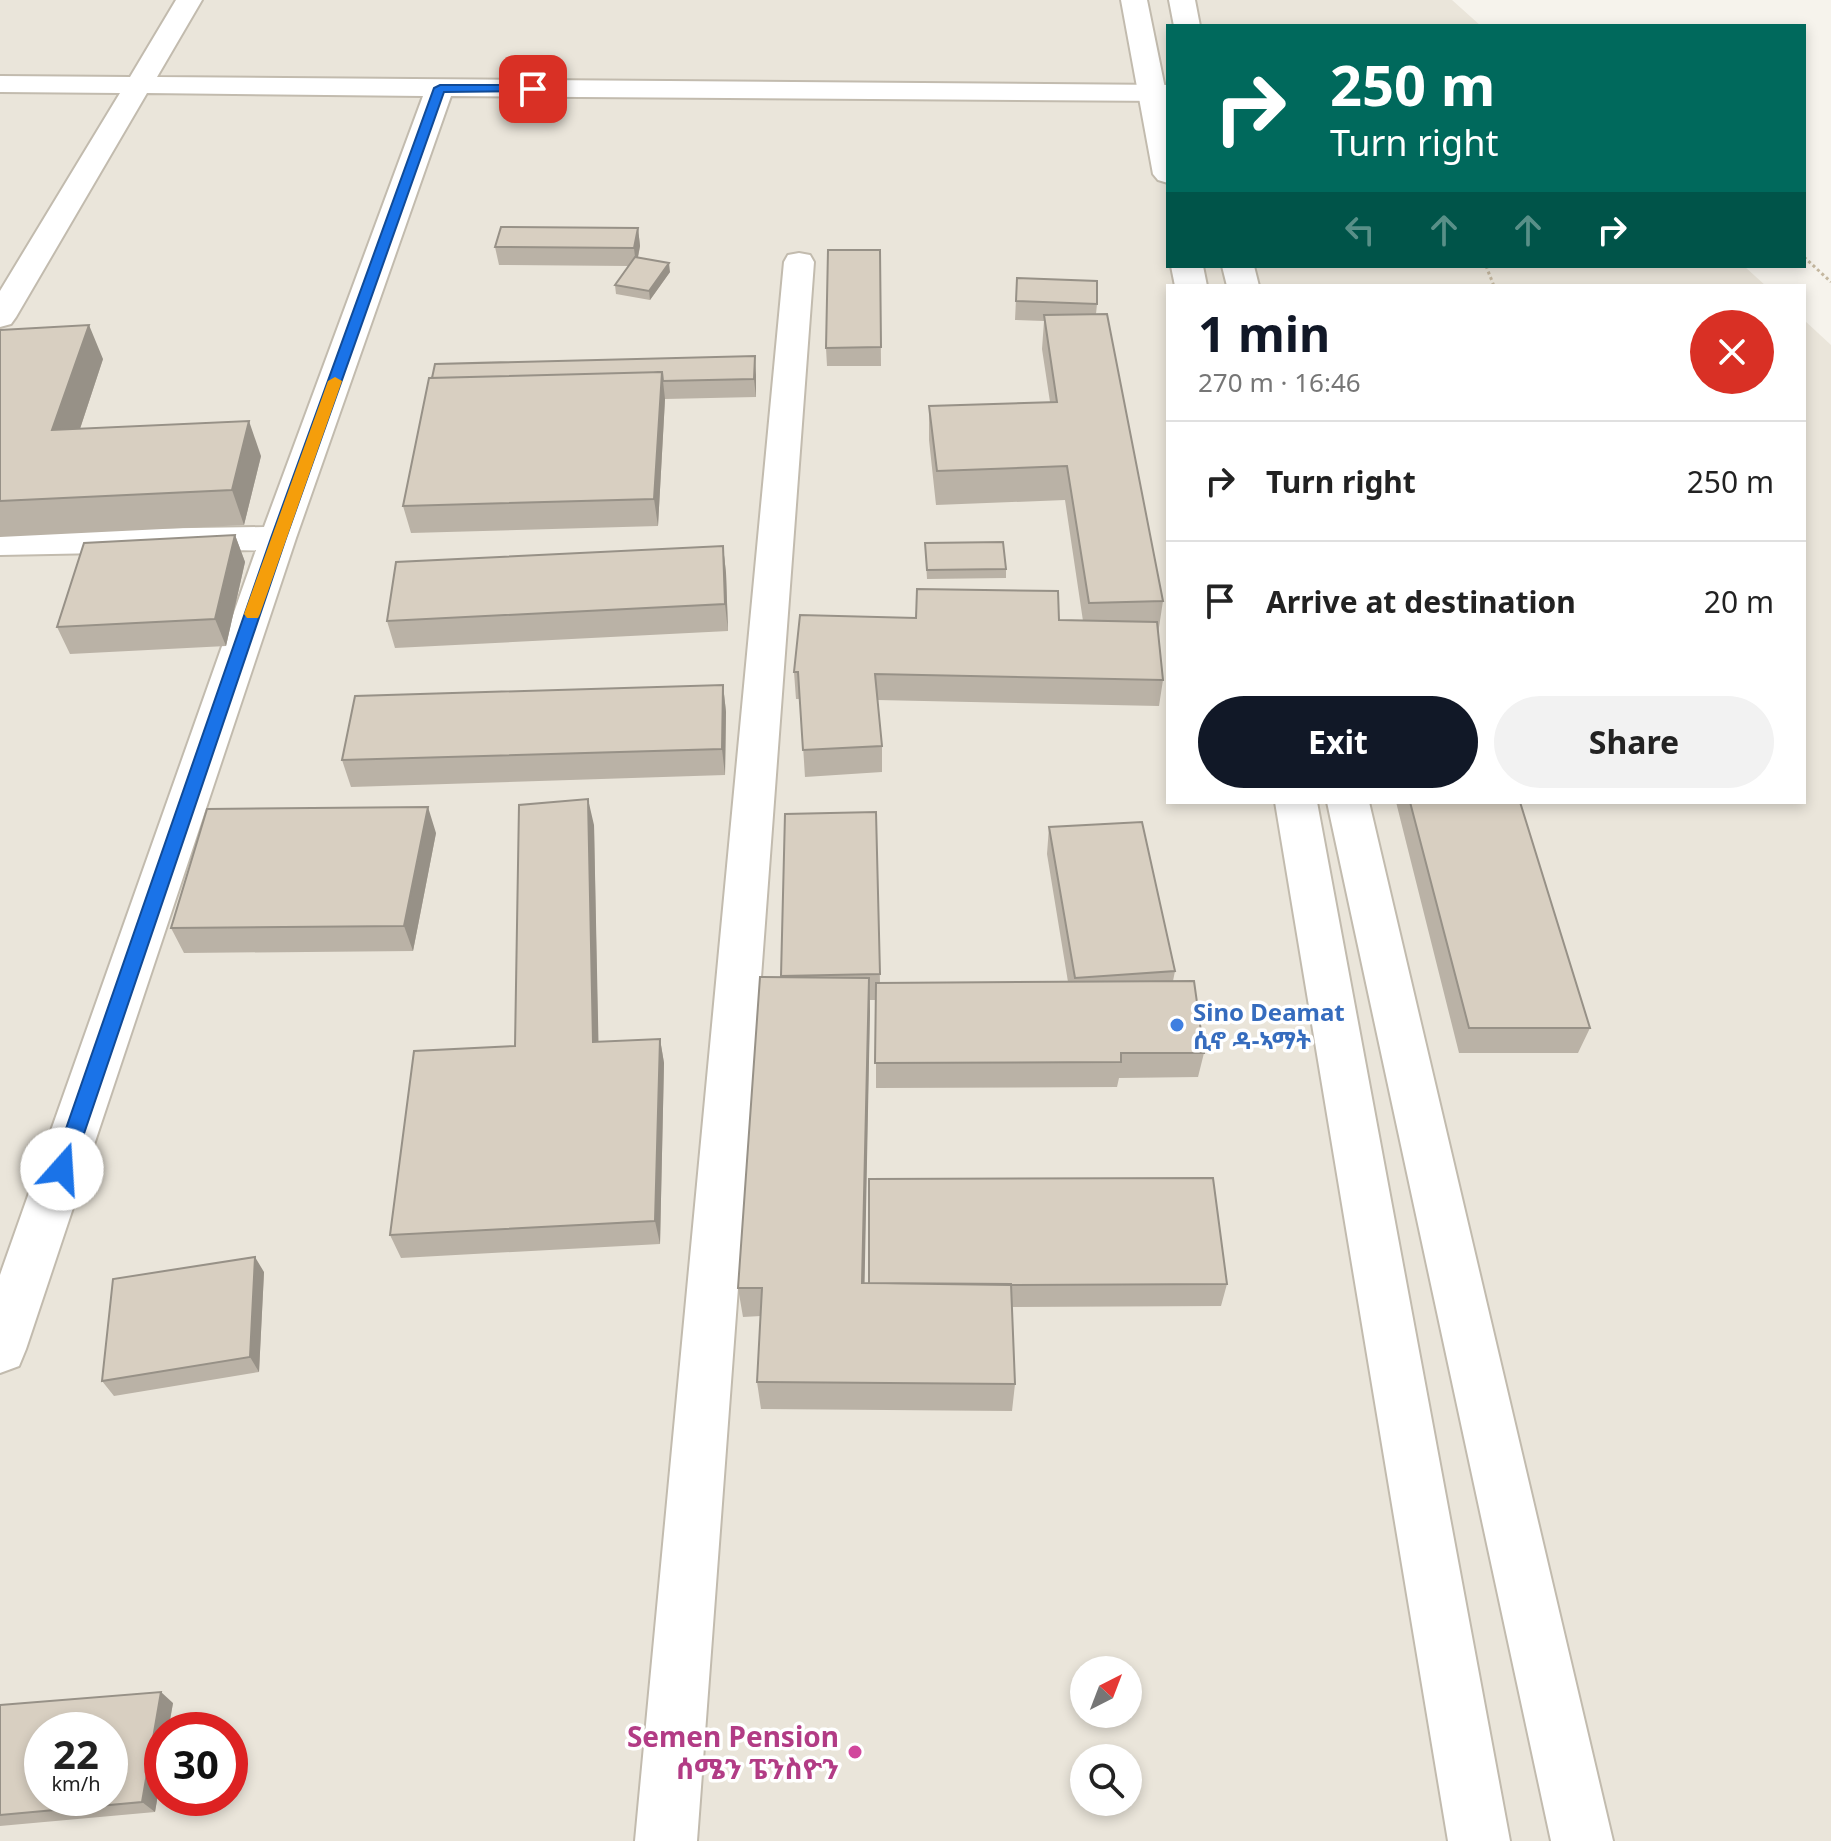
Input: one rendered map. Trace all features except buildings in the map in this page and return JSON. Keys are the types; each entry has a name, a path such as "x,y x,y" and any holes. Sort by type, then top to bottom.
{"street":[{"path":"0,317 189,0"},
{"path":"1134,0 1160,92 1166,154"},
{"path":"1182,0 1187,24"},
{"path":"0,84 1160,92"},
{"path":"0,1349 278,538 440,88"},
{"path":"666,1841 799,262"},
{"path":"0,543 278,538"},
{"path":"1296,804 1479,1841"},
{"path":"1348,804 1582,1841"},
{"path":"1354,1124 1422,1130"}],"path":[{"path":"1806,259 1831,282"}],"shaded area":[{"path":"0,0 1452,0 1479,24 1166,24 1166,268 1746,268 1764,284 1166,284 1166,804 1806,804 1806,322 1831,345 1831,1841 0,1841"}],"slow traffic":[{"path":"252,614 335,381"}],"place":[{"name":"Sino Deamat ሲኖ ዳ-ኣማት","path":"1177,1025"},
{"name":"Semen Pension ሰሜን ፔንስዮን","path":"855,1752"}],"route":[{"path":"62,1169 278,538 440,88 533,89"}]}
